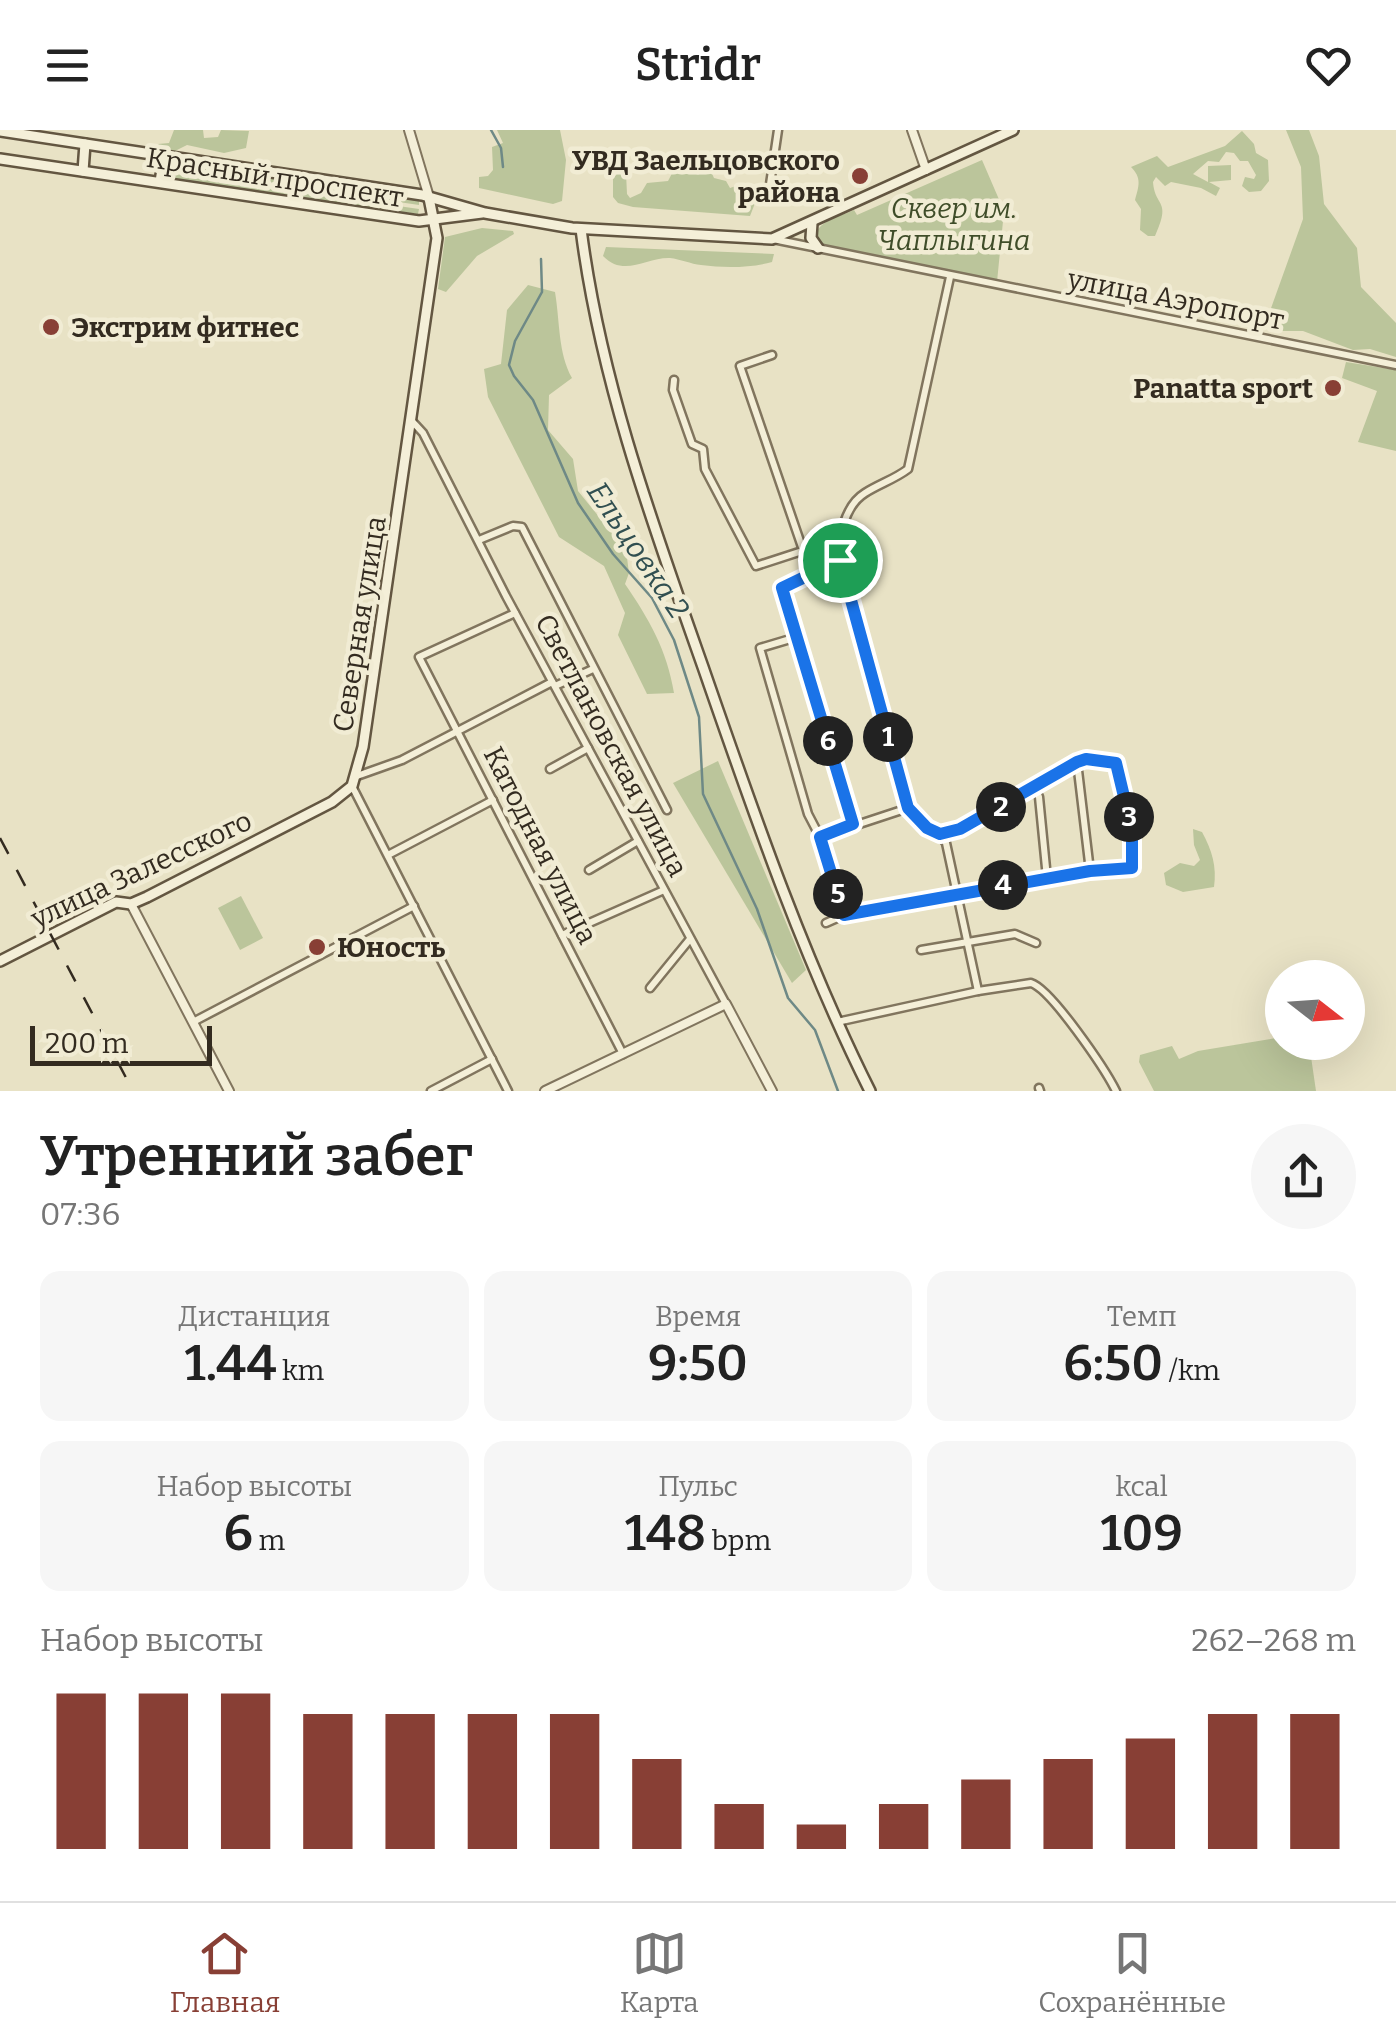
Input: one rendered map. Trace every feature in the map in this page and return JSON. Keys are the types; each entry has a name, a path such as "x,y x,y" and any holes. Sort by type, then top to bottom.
{"main road":[{"name":"Красный проспект","path":"0,130 85,140 429,198 581,229 772,239"},
{"path":"772,239 1013,130"},
{"path":"83,171 85,140"},
{"path":"160,182 164,156"},
{"name":"Красный проспект","path":"0,159 436,221 485,212"},
{"name":"Северная улица","path":"354,781 438,232 429,198"},
{"path":"812,223 811,238 818,248"},
{"path":"581,229 605,350 653,530 815,977 870,1091"},
{"name":"улица Залесского","path":"0,961 116,902 130,904 332,802 354,781"}],"street":[{"name":"Северная улица","path":"408,130 429,198"},
{"path":"769,191 778,130"},
{"path":"912,130 926,170"},
{"name":"улица Аэропорт","path":"772,239 1396,366"},
{"path":"950,277 908,468 863,494 838,539 840,560 908,808 927,828 940,834 949,852 978,990"},
{"path":"772,356 740,366 803,550"},
{"path":"674,380 673,390 692,444 702,449 704,469 756,566 838,539"},
{"name":"Светлановская улица","path":"411,420 423,433 772,1091"},
{"path":"478,540 522,526 667,810"},
{"path":"840,560 782,588 853,824"},
{"name":"Катодная улица","path":"515,612 419,657 622,1054"},
{"path":"797,637 760,648 808,814 820,837 844,915"},
{"path":"508,1091 354,781 593,669"},
{"path":"550,769 588,748"},
{"path":"826,923 844,915 958,892 1132,868 1132,830 1116,763 1086,759 1077,762 982,818 940,834"},
{"path":"1077,762 1090,871"},
{"path":"1034,786 1040,797 1047,878"},
{"path":"388,855 493,800"},
{"path":"820,837 908,808"},
{"path":"589,870 638,842"},
{"path":"562,935 664,890"},
{"path":"130,904 228,1091"},
{"path":"193,1022 414,906"},
{"path":"922,950 1014,934 1036,943"},
{"path":"650,988 690,940"},
{"path":"836,1022 978,990 1022,983 1040,986 1058,1003 1116,1091"},
{"path":"544,1091 726,1004"},
{"path":"432,1091 492,1059"}],"green space":[{"path":"174,130 203,130 204,138 218,137 221,130 249,131 246,148 224,153 187,145 173,152 156,147 169,143"},
{"path":"497,130 560,130 566,160 562,201 553,204 479,188 479,177 488,176 493,170 492,147 503,143"},
{"path":"1286,130 1309,130 1319,156 1324,204 1357,248 1361,287 1396,323 1396,357 1370,349 1353,350 1303,331 1280,331 1265,325 1303,219 1301,167"},
{"path":"1242,131 1254,144 1256,153 1268,160 1269,181 1261,191 1249,192 1242,186 1245,177 1254,179 1256,175 1248,161 1240,161 1234,153 1226,152 1219,162 1208,161 1193,174 1208,182 1208,166 1231,165 1231,180 1209,182 1220,188 1216,196 1201,188 1171,182 1165,186 1156,177 1153,182 1162,210 1160,224 1155,236 1140,230 1141,209 1135,200 1138,179 1131,167 1157,156 1168,167 1225,146"},
{"name":"Сквер им. Чаплыгина","path":"982,160 1004,211 997,282 822,244 816,239 819,228 829,220 854,210 857,215"},
{"path":"169,161 419,199 419,205 168,168"},
{"path":"678,162 707,163 714,178 726,181 730,188 745,183 753,185 757,198 750,216 633,207 618,203 613,197 613,179 619,171 626,173 630,198 641,193 647,183 668,181"},
{"path":"168,173 419,209 418,214 167,179"},
{"path":"482,228 514,234 477,256 446,292 438,289 445,237"},
{"path":"606,247 774,254 772,262 746,266 710,266 670,258 627,266 603,256"},
{"path":"528,285 555,292 562,348 572,378 549,395 548,430 573,459 578,491 626,550 629,573 625,584 656,636 674,693 647,694 618,635 625,613 604,566 559,537 488,397 484,369 501,364 507,310"},
{"path":"1346,362 1396,370 1396,451 1358,442 1377,391 1342,378"},
{"path":"718,761 806,970 792,983 673,783"},
{"path":"1193,829 1202,832 1211,852 1214,887 1183,892 1166,885 1164,873 1180,863 1194,866 1200,860"},
{"path":"241,896 263,938 240,950 218,908"},
{"path":"1265,1040 1265,1060 1311,1060 1316,1091 1154,1091 1139,1062 1140,1055 1172,1046 1179,1059 1198,1051"}],"waterway":[{"name":"Ельцовка 2","path":"491,130 501,148 503,167"},
{"name":"Ельцовка 2","path":"541,259 542,292 515,341 509,365 533,400 578,503 613,554 652,598 674,640 699,717 703,794 757,909 788,998 815,1030 838,1091"}],"railway":[{"path":"0,838 133,1091"}],"place":[{"name":"УВД Заельцовского района","path":"860,176"},
{"name":"Экстрим фитнес","path":"51,327"},
{"name":"Panatta sport","path":"1333,388"},
{"name":"Юность","path":"317,947"}],"route":[{"path":"840,560 908,808 917,820 940,834 960,829 1077,762 1086,759 1116,763 1132,830 1132,868 1090,871 888,904 844,915 820,837 853,824 782,588 840,560"}]}
